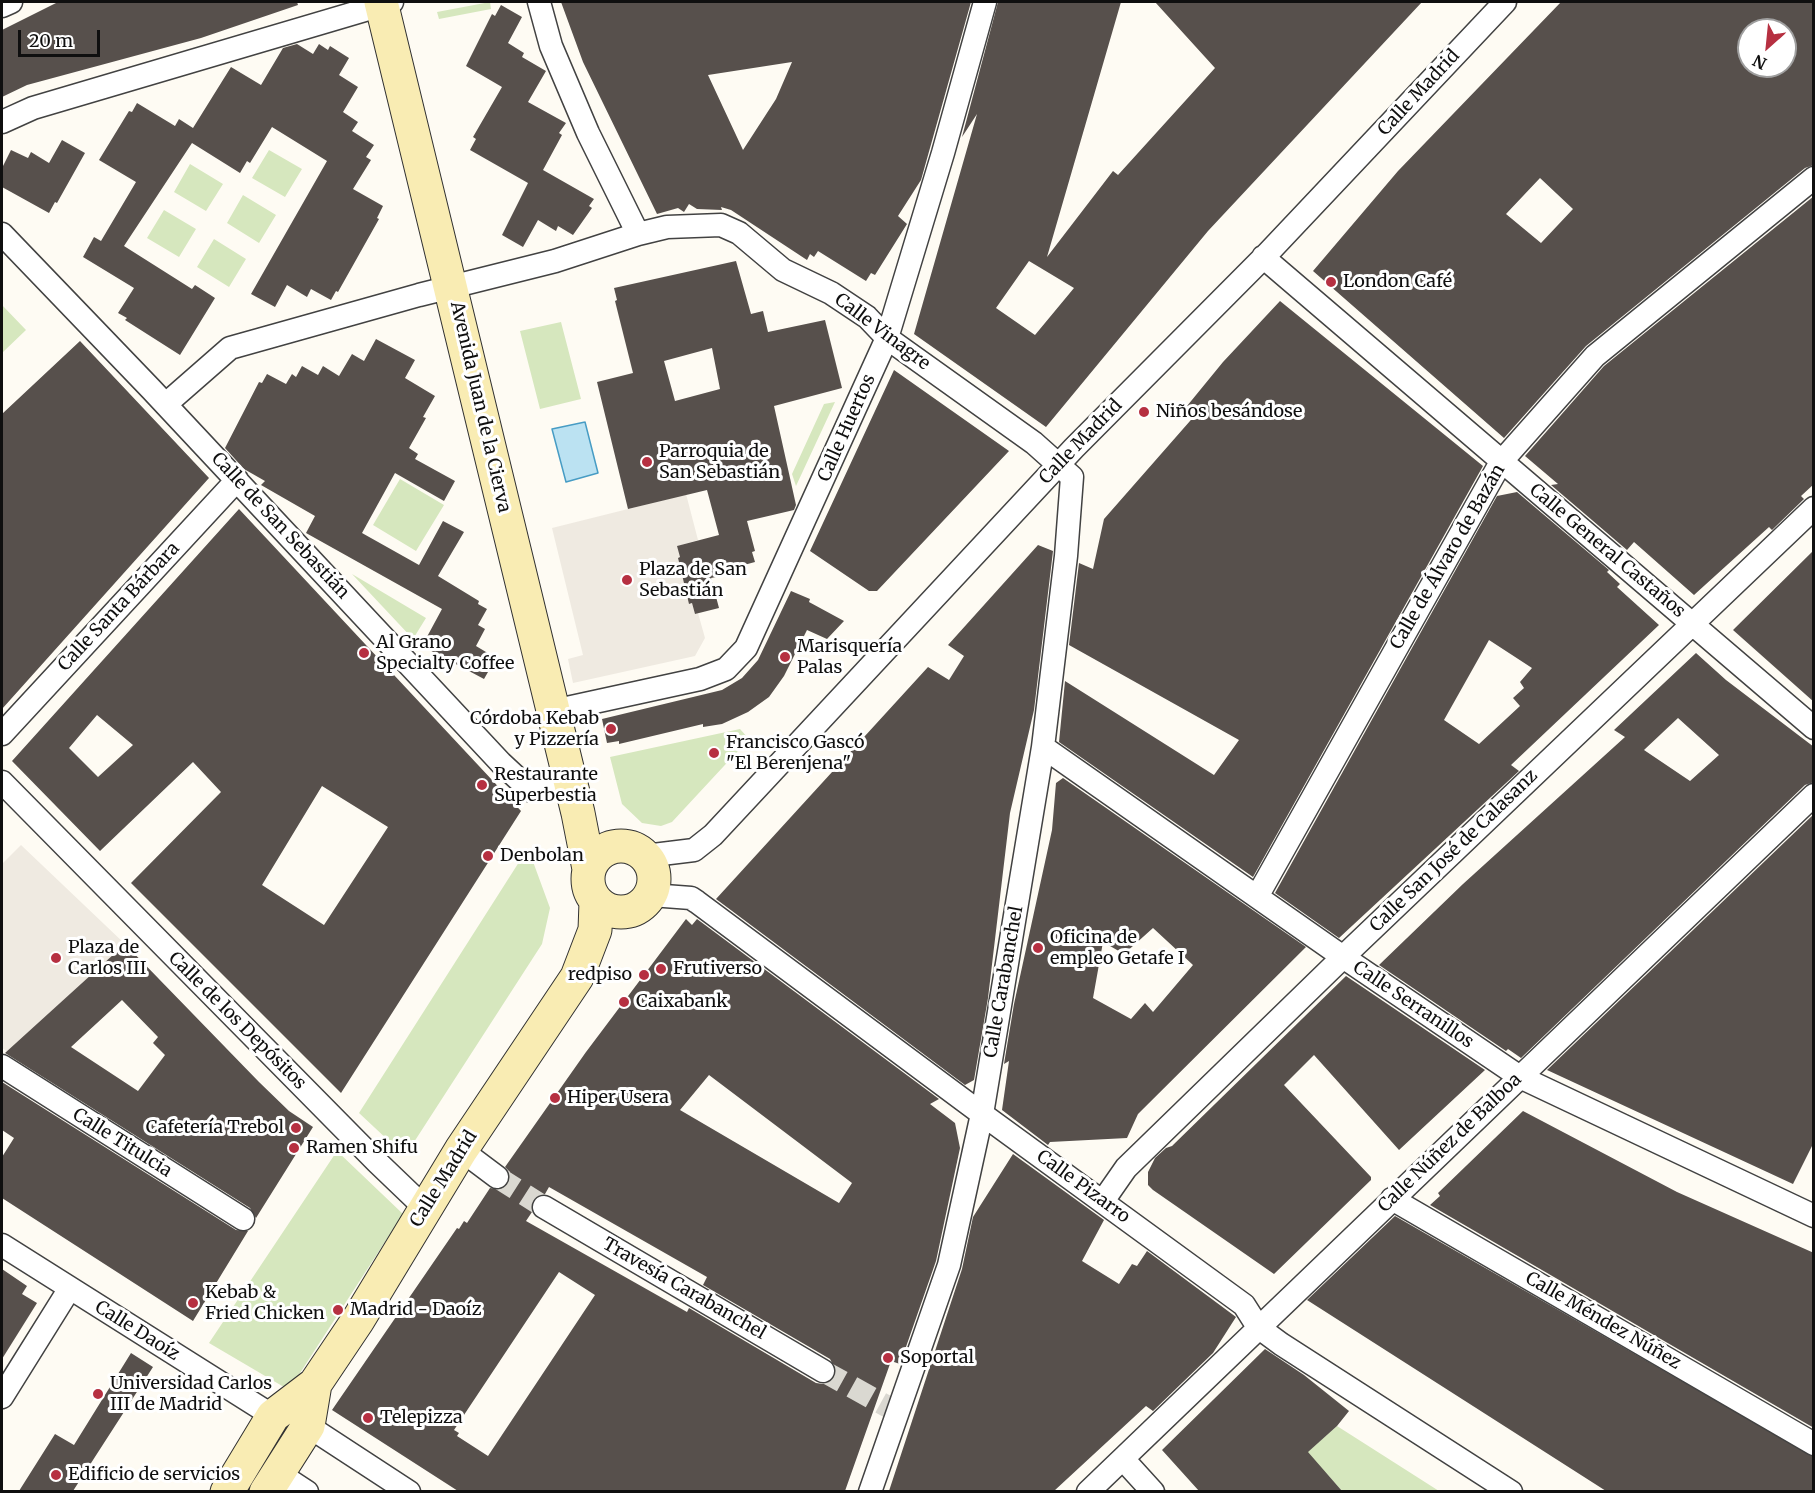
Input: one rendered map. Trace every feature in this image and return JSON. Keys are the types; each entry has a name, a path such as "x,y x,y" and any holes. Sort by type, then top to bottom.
{"street":[{"path":"2,6 11,2"},
{"path":"539,2 551,46 588,132 638,234"},
{"name":"Calle Huertos","path":"553,711 700,680 726,669 746,648 887,339 985,2"},
{"name":"Calle Madrid","path":"645,856 694,850 712,835 1058,465 1263,257 1505,2"},
{"path":"2,122 44,105 385,3"},
{"name":"Avenida Juan de la Cierva","path":"385,3 578,813 589,869"},
{"name":"Calle de Álvaro de Bazán","path":"1258,895 1501,462 1595,356 1814,178"},
{"name":"Calle Vinagre","path":"166,404 230,348 555,261 638,234 667,227 721,225 739,233 783,270 831,293 867,317 887,339 1034,443 1058,465"},
{"name":"Calle de San Sebastián","path":"2,234 166,404 501,763 530,790 567,773"},
{"name":"Calle General Castaños","path":"1263,257 1814,728"},
{"name":"Calle Carabanchel","path":"870,1491 949,1265 982,1114 1043,747 1066,556 1072,477 1058,465"},
{"name":"Calle Santa Bárbara","path":"2,734 237,480"},
{"name":"Calle San José de Calasanz","path":"1103,1201 1126,1168 1342,957 1814,508"},
{"name":"Calle Serranillos","path":"1043,747 1258,895 1342,957 1520,1077 1813,1214"},
{"name":"Calle de los Depósitos","path":"2,782 425,1208"},
{"name":"Calle Núñez de Balboa","path":"1088,1491 1124,1459 1392,1198 1814,795"},
{"path":"578,813 614,847"},
{"path":"626,846 645,856 654,875 624,903 588,881 589,869 594,859 614,847 626,846"},
{"name":"Calle Pizarro","path":"624,903 691,898 1244,1305 1258,1328 1510,1491"},
{"name":"Calle Madrid","path":"227,1491 273,1416 315,1384 358,1320 461,1150 577,977 595,930 624,903"},
{"name":"Calle Titulcia","path":"2,1066 243,1219"},
{"path":"461,1150 497,1178"},
{"name":"Calle Méndez Núñez","path":"1392,1198 1814,1444"},
{"name":"Travesía Carabanchel","path":"544,1207 824,1371"},
{"name":"Calle Daoíz","path":"2,1245 273,1416"},
{"path":"5,1385 70,1288"},
{"name":"Calle Madrid","path":"272,1482 308,1426 315,1384"},
{"path":"308,1426 410,1491"},
{"path":"1124,1459 1153,1491"},
{"path":"272,1482 307,1491"}],"green space":[{"path":"490,2 491,9 439,19 437,12"},
{"path":"269,150 302,169 285,197 252,178"},
{"path":"190,164 223,184 206,211 174,192"},
{"path":"243,195 276,215 259,243 227,223"},
{"path":"164,210 196,229 179,257 147,238"},
{"path":"214,239 246,259 229,287 197,267"},
{"path":"2,305 26,330 2,353"},
{"path":"561,322 581,399 540,409 520,331"},
{"path":"835,402 796,486 792,474 824,404"},
{"path":"400,479 444,505 416,551 373,525"},
{"path":"352,574 426,618 413,639"},
{"path":"740,729 749,739 672,822 661,826 642,823 622,804 610,757"},
{"path":"528,848 550,908 542,944 405,1156 359,1113"},
{"path":"337,1151 403,1214 289,1390 209,1343"},
{"path":"1337,1426 1439,1491 1342,1491 1327,1474 1295,1463"}],"shaded area":[{"name":"Plaza de San Sebastián","path":"685,490 698,540 678,546 680,557 678,558 690,604 692,603 695,614 698,613 705,638 695,656 573,683 568,659 583,655 552,528 676,497"},
{"name":"Plaza de Carlos III","path":"21,845 125,944 8,1052 2,1048 2,864"}],"water":[{"path":"585,422 598,473 566,482 552,429"}],"building":[{"path":"58,2 297,2 298,5 201,38 27,85 2,97 2,30"},
{"path":"561,2 971,2 921,180 898,216 907,224 875,275 871,273 866,281 818,251 814,257 810,254 807,260 731,210 721,207 722,210 697,209 689,204 684,212 678,208 657,214 583,62","holes":["792,62 776,99 743,150 708,75"]},
{"path":"998,2 1121,2 1047,257 1113,171 1118,175 1215,68 1155,2 1422,2 1208,231 1046,427 914,334 977,114 962,137","holes":["1029,261 1074,288 1035,335 996,308"]},
{"path":"1561,2 1814,2 1814,165 1805,168 1586,346 1504,438 1313,271 1398,171","holes":["1540,178 1573,209 1541,243 1506,214"]},
{"path":"501,5 522,17 508,43 524,53 522,57 546,71 528,102 566,123 559,133 562,135 543,170 594,199 589,206 592,208 573,235 558,226 556,231 538,220 523,247 502,235 528,183 470,150 476,139 473,137 502,87 466,66 492,14 495,16"},
{"path":"297,44 313,54 319,44 328,50 330,46 349,58 339,75 358,87 343,112 358,122 352,131 374,145 366,157 371,160 353,189 383,206 377,218 379,219 338,292 336,291 331,300 311,289 307,297 287,285 275,307 251,294 327,161 272,127 250,163 247,161 240,173 192,143 124,246 192,289 195,285 215,298 180,355 125,320 127,318 118,313 134,288 83,257 94,237 101,241 136,182 99,160 129,111 132,112 137,103 175,126 179,119 193,128 231,67 261,85 283,48"},
{"path":"62,140 85,153 49,213 2,187 2,168 11,150 28,158 31,152 49,163"},
{"path":"1814,196 1814,484 1801,496 1804,499 1772,530 1769,527 1694,595 1634,542 1627,550 1551,485 1558,484 1525,456 1604,366"},
{"path":"736,261 751,314 763,311 768,332 825,320 842,388 774,406 796,505 794,510 747,521 755,551 752,552 755,562 729,569 731,574 711,578 719,608 695,614 692,603 689,604 678,558 680,557 677,546 719,535 707,490 628,509 597,382 633,373 615,301 617,300 614,288","holes":["712,348 720,389 675,401 664,361"]},
{"path":"1280,301 1483,466 1253,877 1059,742 1065,681 1214,775 1239,740 1069,645 1079,563 1093,569 1104,519 1197,413 1187,406 1223,362"},
{"path":"376,339 415,360 405,378 435,396 409,448 418,454 415,459 455,481 444,501 395,473 362,533 419,565 443,521 464,532 438,576 479,601 478,604 487,609 478,625 485,629 476,646 496,658 484,679 422,646 442,609 306,533 315,516 261,485 265,481 244,469 225,448 259,382 262,383 267,374 286,384 292,374 296,377 302,366 318,375 323,366 339,376 352,354 364,361"},
{"path":"80,341 209,478 2,709 2,414"},
{"path":"894,370 1009,451 877,591 869,591 810,551"},
{"path":"1517,492 1609,570 1607,572 1620,584 1617,587 1659,625 1511,765 1519,771 1339,938 1275,893 1497,496","holes":["1489,640 1532,668 1520,682 1524,688 1513,698 1520,706 1479,744 1444,720"]},
{"path":"239,509 521,811 341,1093 131,883 221,792 193,762 100,851 12,761","holes":["97,715 133,745 98,777 69,748","322,786 388,827 324,925 262,885"]},
{"path":"1038,545 1053,551 1034,710 1010,813 988,998 974,1080 965,1085 716,899 928,667 949,680 964,656 948,645"},
{"path":"1814,550 1814,702 1733,630"},
{"path":"791,591 810,599 809,602 844,621 827,639 807,630 784,676 769,697 748,712 722,724 703,727 703,724 619,744 619,741 607,743 602,719 722,690 742,678 758,660"},
{"path":"1696,653 1726,680 1814,747 1814,782 1805,785 1521,1058 1508,1049 1506,1051 1379,965 1463,884 1625,737 1614,730","holes":["1678,718 1719,755 1690,781 1644,750"]},
{"path":"1063,778 1306,947 1138,1114 1127,1138 1050,1142 1048,1145 1002,1110 1009,1061 1004,1064 1014,1004 1052,830 1056,783","holes":["1153,928 1193,965 1153,1012 1145,1003 1131,1019 1093,998 1103,942 1124,954"]},
{"path":"1814,814 1814,1142 1793,1184 1547,1070"},
{"path":"686,919 692,925 697,919 939,1099 930,1104 955,1123 960,1148 936,1261 900,1364 891,1361 845,1491 458,1491 332,1410 457,1228 459,1229 464,1221 467,1223 490,1188 502,1190 508,1185 510,1172 505,1167 586,1052","holes":["709,1075 852,1183 839,1203 680,1110","549,1187 707,1277 703,1285 830,1359 836,1371 834,1378 823,1384 816,1383 689,1308 687,1312 526,1221 532,1212 533,1200 545,1194","559,1272 595,1295 488,1456 457,1436 459,1433 454,1430"]},
{"path":"125,944 259,1082 289,1111 313,1127 256,1218 250,1208 5,1053","holes":["122,1000 158,1037 153,1043 165,1055 138,1091 71,1047"]},
{"path":"1346,976 1485,1070 1399,1150 1314,1055 1284,1085 1371,1177 1371,1180 1274,1274 1153,1190 1148,1185 1148,1172 1155,1158 1166,1148 1172,1146"},
{"path":"2,1082 236,1230 248,1231 193,1321 2,1198 2,1157 14,1138 2,1130"},
{"path":"1523,1111 1677,1192 1814,1253 1814,1428 1430,1205 1440,1196 1438,1193"},
{"path":"1013,1154 1104,1220 1082,1261 1119,1284 1132,1264 1137,1266 1147,1251 1236,1317 1213,1353 1153,1411 1146,1406 1054,1491 889,1491 962,1269 973,1217"},
{"path":"1395,1216 1814,1457 1814,1491 1606,1491 1307,1300"},
{"path":"2,1269 27,1286 22,1294 37,1303 2,1359"},
{"path":"1265,1349 1304,1375 1349,1411 1337,1426 1308,1452 1342,1491 1199,1491 1162,1450"},
{"path":"131,1353 153,1367 73,1491 19,1491 55,1434 74,1445"}],"tunnel":[{"path":"497,1177 544,1207"},
{"path":"823,1371 897,1412"}],"place":[{"name":"London Café","path":"1331,282"},
{"name":"Niños besándose","path":"1144,412"},
{"name":"Parroquia de San Sebastián","path":"647,462"},
{"name":"Plaza de San Sebastián","path":"627,580"},
{"name":"Al Grano Specialty Coffee","path":"364,653"},
{"name":"Marisquería Palas","path":"785,657"},
{"name":"Córdoba Kebab y Pizzería","path":"611,729"},
{"name":"Francisco Gascó \"El Berenjena\"","path":"714,753"},
{"name":"Restaurante Superbestia","path":"482,785"},
{"name":"Denbolan","path":"488,856"},
{"name":"Oficina de empleo Getafe I","path":"1038,948"},
{"name":"Plaza de Carlos III","path":"56,958"},
{"name":"Frutiverso","path":"661,969"},
{"name":"redpiso","path":"644,975"},
{"name":"Caixabank","path":"624,1002"},
{"name":"Hiper Usera","path":"555,1098"},
{"name":"Cafetería Trebol","path":"296,1128"},
{"name":"Ramen Shifu","path":"294,1148"},
{"name":"Kebab & Fried Chicken","path":"193,1303"},
{"name":"Madrid - Daoíz","path":"338,1310"},
{"name":"Soportal","path":"888,1358"},
{"name":"Universidad Carlos III de Madrid","path":"98,1394"},
{"name":"Telepizza","path":"368,1418"},
{"name":"Edificio de servicios","path":"56,1475"}]}
